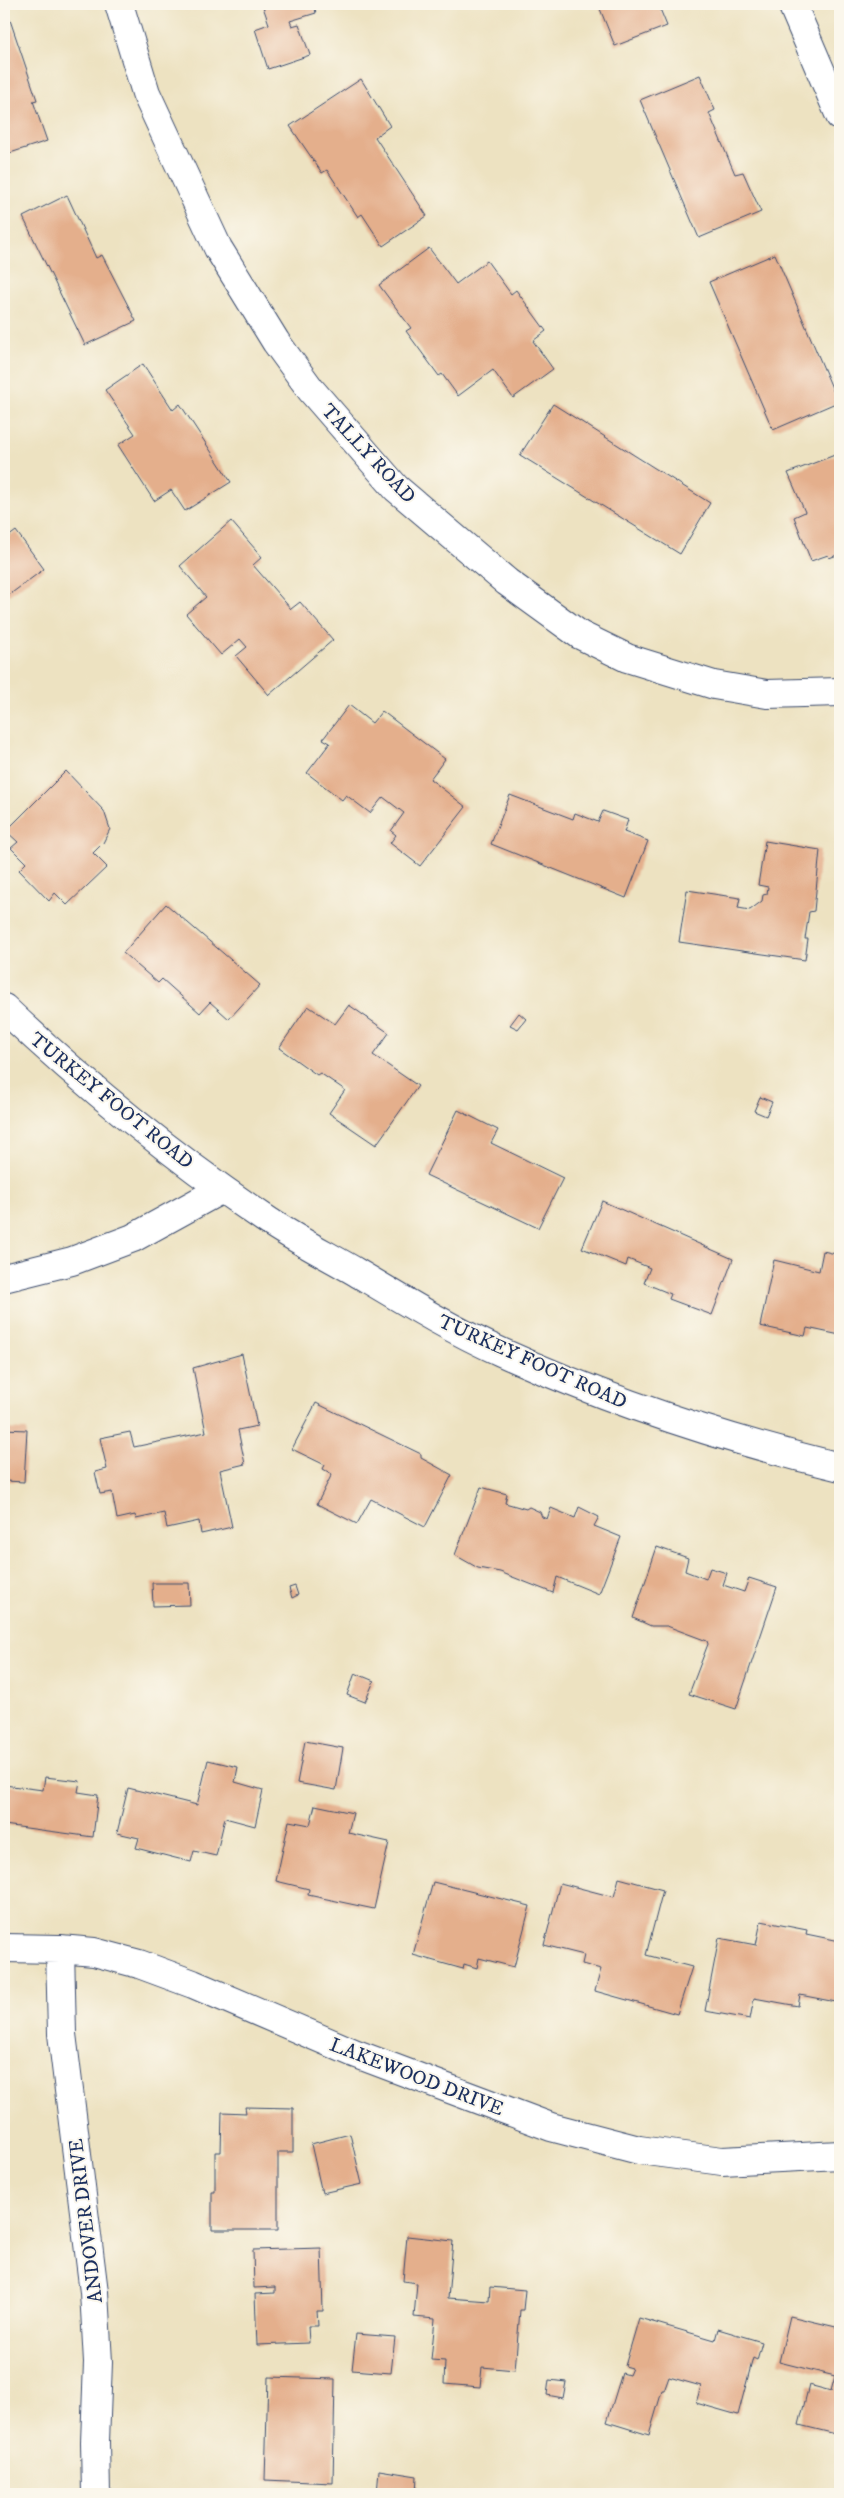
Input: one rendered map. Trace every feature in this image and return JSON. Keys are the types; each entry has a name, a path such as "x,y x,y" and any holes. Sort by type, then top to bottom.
{"street":[{"name":"TALLY ROAD","path":"119,4 146,93 218,248 276,342 311,390 396,488 507,582 580,635 627,658 714,685 767,694 840,692"},
{"path":"792,4 840,116"},
{"name":"TURKEY FOOT ROAD","path":"4,1008 66,1067 153,1138 222,1188 266,1219 428,1315 500,1352 644,1410 788,1454 840,1467"},
{"path":"4,1278 72,1261 133,1238 222,1188"},
{"name":"LAKEWOOD DRIVE","path":"4,1948 94,1952 139,1964 193,1984 354,2054 551,2127 639,2150 722,2161 840,2156"},
{"name":"ANDOVER DRIVE","path":"60,1949 62,2034 94,2292 98,2362 95,2442 96,2494"}],"building":[{"path":"262,4 319,4 320,7 315,9 316,13 290,21 292,26 299,24 310,55 268,69 255,29 269,24"},
{"path":"598,4 658,4 667,26 615,46"},
{"path":"10,20 37,100 33,101 47,141 4,155 4,22"},
{"path":"700,75 715,110 709,113 735,174 743,172 761,212 699,238 640,100"},
{"path":"361,79 390,126 375,137 427,216 383,246 362,214 358,217 327,170 322,173 290,126"},
{"path":"67,195 96,258 102,255 136,321 85,345 23,217"},
{"path":"429,248 456,284 487,261 511,294 516,290 546,331 533,341 553,369 513,398 493,370 458,396 442,374 439,376 406,331 411,328 379,285"},
{"path":"775,254 838,402 773,430 709,282"},
{"path":"143,364 173,410 180,404 231,482 185,511 171,490 154,501 118,445 135,434 105,390"},
{"path":"553,404 710,503 680,554 520,455"},
{"path":"840,453 840,554 829,558 828,555 811,561 794,517 805,512 788,473"},
{"path":"231,521 262,557 253,565 291,609 300,602 333,640 269,695 236,656 247,647 240,639 221,655 186,614 206,597 180,566"},
{"path":"16,531 44,569 9,595 4,589 4,540"},
{"path":"349,705 372,723 382,711 445,759 430,779 466,807 420,866 390,843 396,835 391,831 404,813 383,797 370,813 346,795 342,800 307,773 330,743 323,739"},
{"path":"66,771 104,811 110,829 103,843 93,853 107,867 67,905 55,893 49,901 19,870 26,863 11,848 18,842 6,831"},
{"path":"510,795 573,819 575,813 598,822 603,811 628,820 624,832 648,841 626,898 491,844"},
{"path":"765,841 820,850 814,911 809,912 805,939 808,939 805,960 679,942 687,890 740,898 738,908 750,910 762,901 763,895 767,894 768,887 758,885"},
{"path":"166,904 260,985 229,1019 210,1002 200,1013 162,979 158,983 123,953"},
{"path":"349,1005 389,1033 373,1055 418,1086 376,1145 329,1113 345,1090 320,1073 317,1075 279,1048 308,1006 335,1024"},
{"path":"519,1013 526,1019 518,1029 510,1025"},
{"path":"760,1097 772,1102 766,1116 754,1111"},
{"path":"458,1110 498,1130 491,1143 563,1178 538,1228 426,1175"},
{"path":"602,1201 733,1259 712,1315 669,1299 671,1294 644,1283 650,1268 628,1259 626,1266 582,1248"},
{"path":"823,1251 840,1255 840,1335 807,1328 805,1336 760,1326 774,1260 819,1271"},
{"path":"242,1354 257,1426 238,1430 245,1464 220,1470 232,1527 201,1534 199,1521 167,1528 164,1513 136,1519 135,1515 117,1519 112,1492 100,1494 95,1472 107,1469 100,1438 130,1432 134,1447 206,1432 193,1368"},
{"path":"316,1403 421,1454 421,1458 452,1475 425,1527 371,1499 357,1524 317,1504 332,1474 323,1469 325,1465 292,1449"},
{"path":"4,1429 27,1430 24,1482 6,1481 6,1485 4,1485"},
{"path":"481,1487 507,1494 505,1503 526,1509 529,1507 540,1512 542,1517 547,1519 551,1508 575,1518 579,1507 599,1517 594,1526 621,1537 599,1594 557,1577 553,1593 500,1572 478,1568 455,1555"},
{"path":"657,1547 688,1558 685,1571 706,1579 710,1568 727,1573 723,1585 744,1592 749,1578 777,1587 736,1709 689,1694 708,1644 707,1641 667,1626 651,1626 633,1618"},
{"path":"152,1583 189,1583 190,1605 153,1606"},
{"path":"295,1586 298,1595 292,1598 289,1588"},
{"path":"355,1673 374,1681 365,1702 347,1695"},
{"path":"305,1741 343,1748 336,1790 297,1783"},
{"path":"208,1760 238,1767 235,1782 263,1790 255,1826 225,1818 216,1856 194,1851 191,1862 136,1848 139,1838 117,1833 128,1788 197,1805"},
{"path":"45,1777 80,1781 78,1792 98,1795 93,1837 4,1825 4,1785 43,1790"},
{"path":"315,1805 353,1813 348,1833 389,1842 374,1909 308,1895 309,1889 276,1881 289,1821 310,1825"},
{"path":"619,1878 663,1890 646,1955 692,1967 677,2014 595,1991 601,1969 582,1964 584,1955 544,1945 560,1883 614,1897"},
{"path":"433,1882 530,1906 514,1967 479,1958 477,1968 464,1964 463,1969 413,1955"},
{"path":"761,1921 807,1930 806,1934 840,1941 840,1975 836,2002 800,1995 798,2006 754,1998 750,2019 705,2011 719,1938 756,1945"},
{"path":"245,2107 293,2108 293,2152 278,2152 278,2230 212,2230 212,2192 215,2192 215,2152 221,2152 222,2112 246,2113"},
{"path":"350,2134 362,2184 322,2193 311,2144"},
{"path":"407,2236 453,2241 448,2298 489,2301 490,2287 525,2290 523,2310 520,2310 515,2370 482,2367 480,2387 444,2384 445,2361 431,2360 435,2319 414,2317 417,2283 403,2281"},
{"path":"321,2248 323,2311 317,2311 318,2326 308,2326 309,2343 257,2345 255,2294 275,2293 275,2287 254,2288 253,2250"},
{"path":"790,2316 840,2328 840,2435 799,2425 809,2385 831,2391 835,2376 779,2362"},
{"path":"639,2318 715,2340 718,2329 762,2342 757,2360 753,2358 738,2415 696,2403 701,2386 669,2377 664,2391 662,2391 649,2435 607,2422 622,2373 629,2375 632,2368 625,2366"},
{"path":"356,2334 395,2337 391,2373 352,2370"},
{"path":"268,2377 335,2379 333,2483 265,2480"},
{"path":"549,2380 566,2382 563,2398 547,2395"},
{"path":"379,2470 417,2476 416,2494 377,2494"}]}
